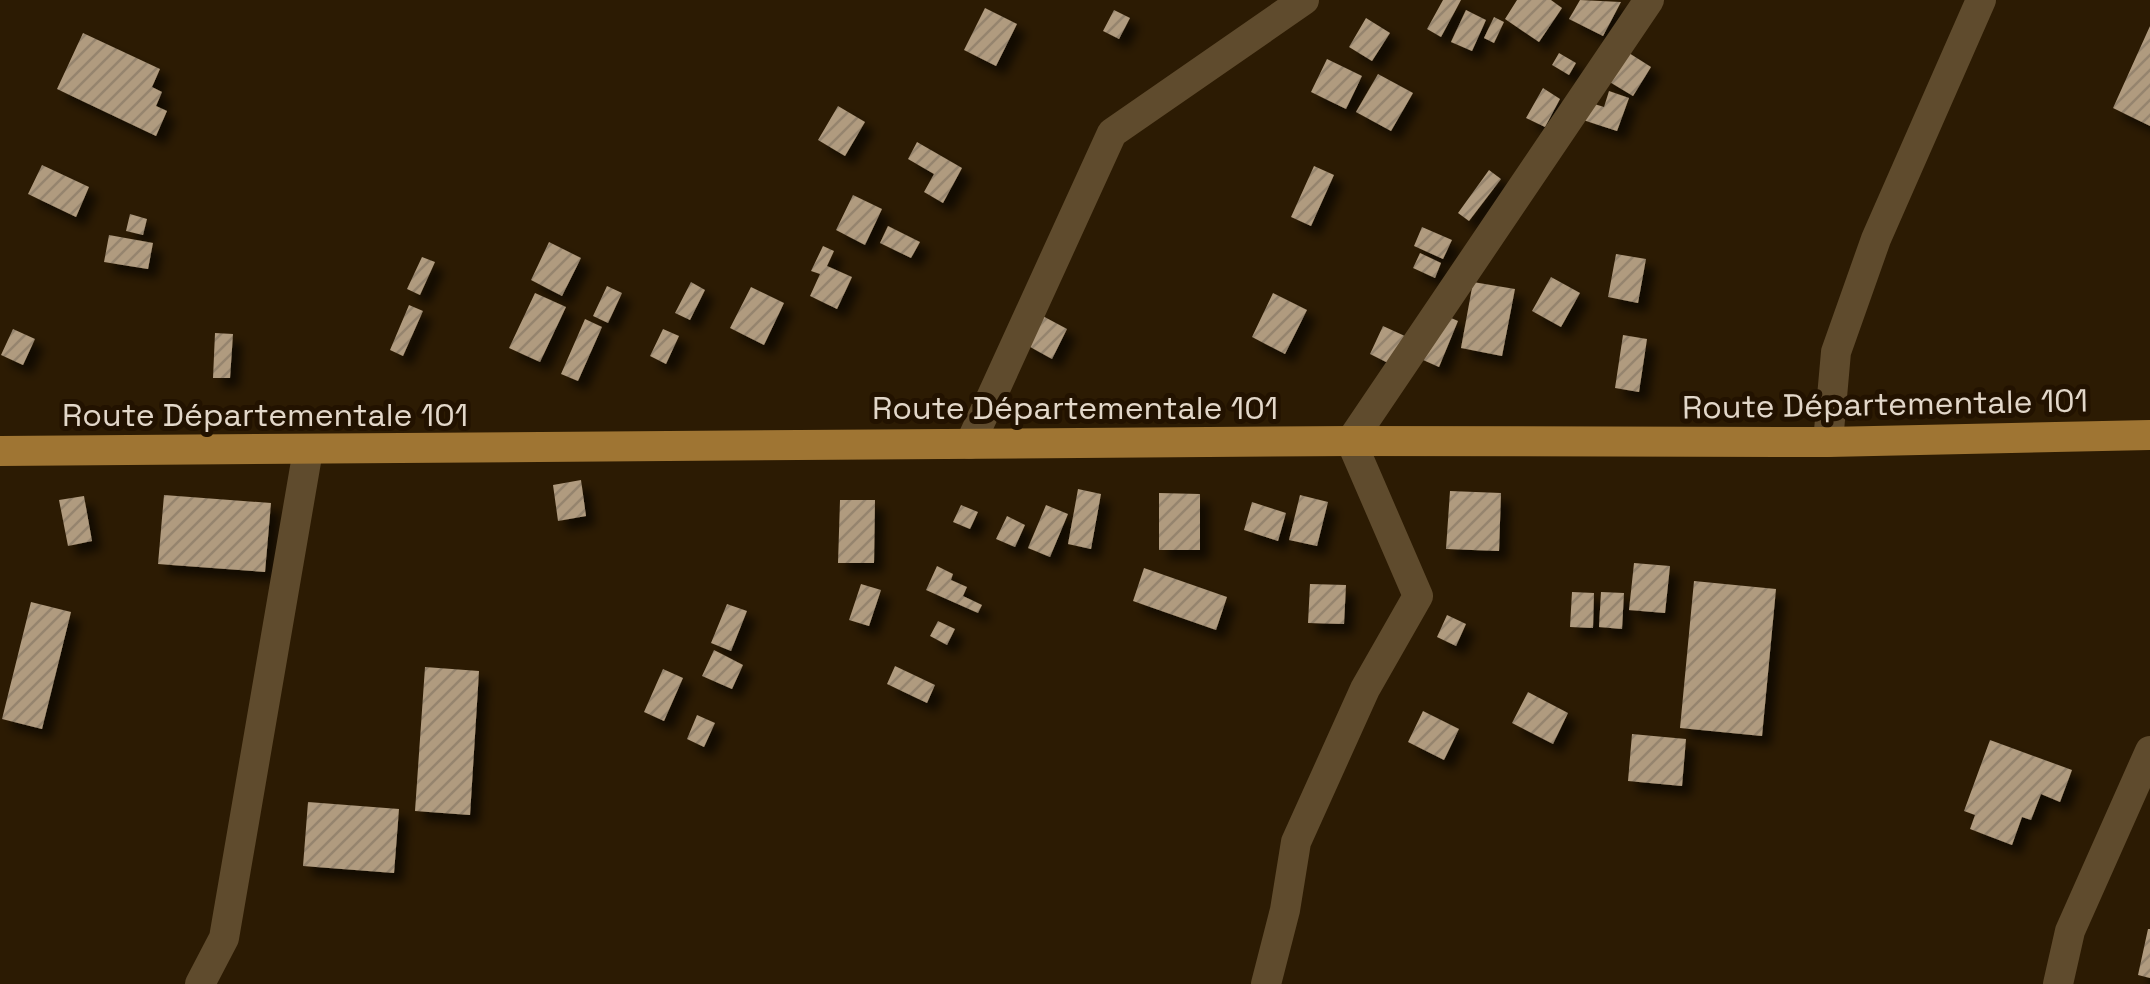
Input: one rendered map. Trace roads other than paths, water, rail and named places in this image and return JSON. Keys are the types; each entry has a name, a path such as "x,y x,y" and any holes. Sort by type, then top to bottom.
{"main road":[{"name":"Route Départementale 101","path":"0,451 1351,441 1828,442 2150,435"}],"street":[{"path":"970,444 1112,133 1304,0"},
{"path":"1266,984 1296,842 1365,689 1418,596 1351,441 1650,0"},
{"path":"1828,442 1836,352 1876,239 1981,0"},
{"path":"200,984 224,938 308,450"},
{"path":"2058,984 2070,931 2150,751"}]}
